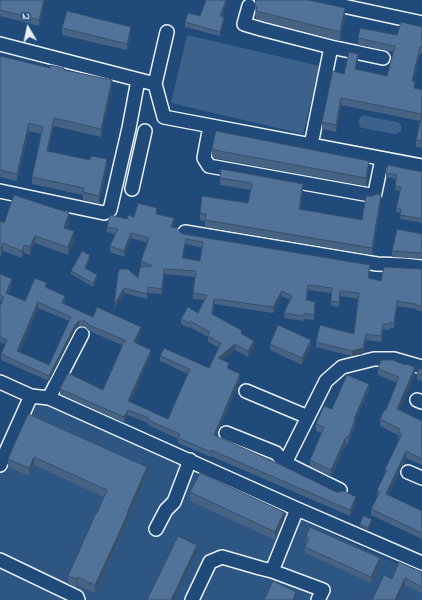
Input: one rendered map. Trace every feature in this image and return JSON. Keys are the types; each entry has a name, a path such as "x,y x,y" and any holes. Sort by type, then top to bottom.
{"street":[{"path":"315,0 342,3 422,23"},
{"path":"249,6 244,24 331,47 383,58"},
{"path":"164,117 155,84 167,32"},
{"path":"0,44 155,84"},
{"path":"311,145 331,47"},
{"path":"0,191 104,213 110,210 138,80"},
{"path":"132,189 145,132 164,117 422,166"},
{"path":"210,126 204,158 209,166 370,195 375,193 382,159"},
{"path":"128,128 145,132"},
{"path":"185,232 377,264 422,267"},
{"path":"50,398 82,334"},
{"path":"285,463 326,381 342,367 374,359 394,359 422,367"},
{"path":"0,382 31,396 50,398 297,509 422,563"},
{"path":"246,391 308,416"},
{"path":"0,465 31,396"},
{"path":"226,433 276,453 285,463 340,490"},
{"path":"156,529 166,510 174,502 190,460"},
{"path":"408,472 422,478"},
{"path":"272,571 297,509"},
{"path":"192,600 210,562 222,557 272,571 323,590 318,600"},
{"path":"0,560 78,597 78,600"}],"shaded area":[{"path":"187,35 320,66 303,134 171,103"},
{"path":"362,116 397,122 401,126 400,132 394,134 360,127 358,121"},
{"path":"36,402 45,402 386,559 422,573 422,600 0,600 0,472 28,406"}],"building":[{"path":"0,0 44,0 39,20 0,10"},
{"path":"206,0 226,0 220,16 224,17 220,32 185,22 188,13 200,16"},
{"path":"256,0 308,0 345,8 340,32 256,11"},
{"path":"67,11 131,27 127,44 62,28"},
{"path":"401,22 422,27 422,47 420,47 412,81 415,81 414,88 422,90 422,114 341,98 336,125 322,122 333,71 344,74 349,52 358,54 355,69 387,76 395,46 358,38 360,28 397,35"},
{"path":"0,56 50,68 50,65 64,68 64,70 112,80 101,129 54,118 47,151 90,160 91,156 107,159 99,196 83,192 84,188 32,177 43,127 29,123 17,174 0,170"},
{"path":"422,114 422,141 416,140"},
{"path":"216,131 369,161 366,178 214,150 212,148"},
{"path":"388,165 422,172 422,219 400,215 401,209 396,209 401,187 395,186 397,175 386,173"},
{"path":"221,169 303,184 299,209 362,220 366,196 373,196 376,194 381,195 372,248 205,220 206,214 200,213 202,196 248,203 252,183 220,178"},
{"path":"14,195 69,213 64,228 74,231 68,247 35,236 30,247 24,245 22,251 3,243 0,248 0,221 4,223"},
{"path":"138,203 157,208 156,214 174,218 171,227 177,228 183,234 370,265 368,278 381,281 384,267 422,269 422,306 397,301 394,323 390,322 390,324 383,324 381,336 366,334 363,348 352,351 316,342 320,325 354,334 359,293 340,291 339,302 331,301 332,288 308,285 306,300 315,302 314,315 304,313 304,316 284,313 292,296 282,291 273,307 214,299 212,314 241,330 242,334 254,341 248,351 235,344 218,358 229,363 227,368 240,374 214,435 336,492 344,491 356,497 350,510 211,450 211,452 178,438 180,434 148,420 149,418 128,410 124,417 60,389 68,373 103,390 125,340 89,325 85,321 79,321 75,325 49,376 1,354 7,340 0,337 0,306 4,297 0,295 0,274 12,279 6,293 25,301 35,278 47,283 45,287 65,296 62,303 93,317 97,307 141,327 134,342 151,350 128,401 168,419 190,369 160,356 164,348 209,368 221,343 208,336 210,332 190,321 189,323 181,319 188,307 198,313 207,295 193,293 196,271 164,269 162,289 148,287 147,294 124,288 114,305 119,270 128,269 138,278 140,267 152,266 141,261 149,238 131,233 124,251 110,246 118,229 107,227 110,215 127,219 128,215 134,217","holes":["186,239 203,242 200,261 182,258","38,302 71,317 49,365 17,351"]},
{"path":"397,229 422,234 422,253 392,251"},
{"path":"82,251 90,255 85,268 97,275 93,283 71,271"},
{"path":"278,325 311,340 302,358 270,344"},
{"path":"381,360 393,360 415,367 397,409 422,421 422,459 406,451 386,494 422,511 422,533 371,509 380,492 377,490 387,470 385,469 402,434 398,432 400,429 380,419 385,409 386,410 399,377 378,369"},
{"path":"419,369 422,369 422,375 417,373"},
{"path":"347,375 369,384 354,419 355,420 348,438 346,437 331,470 310,460 324,427 316,424 324,406 332,409"},
{"path":"28,414 147,467 95,585 77,577 76,579 68,576 107,490 34,457 29,468 8,459"},
{"path":"200,473 284,512 275,532 190,492"},
{"path":"363,516 372,519 368,528 360,524"},
{"path":"310,527 380,558 371,577 305,547 309,538 306,537"},
{"path":"178,536 197,545 171,600 147,600"},
{"path":"399,562 422,572 422,587 405,578 395,600 372,600 384,575 392,579"},
{"path":"273,581 296,592 293,600 264,600"}]}
